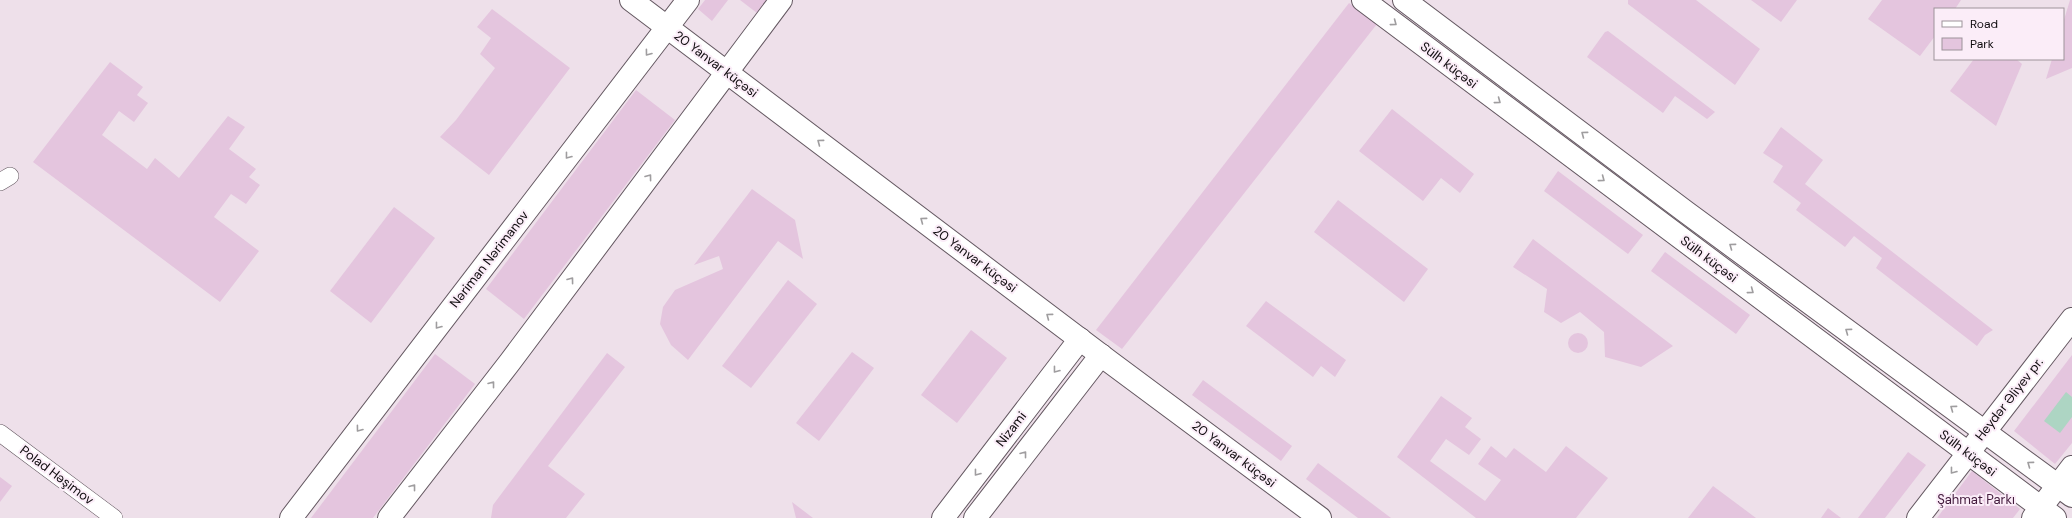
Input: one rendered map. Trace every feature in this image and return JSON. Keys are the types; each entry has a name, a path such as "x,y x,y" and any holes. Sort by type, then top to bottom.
{"main road":[{"name":"20 Yanvar küçəsi","path":"630,0 1320,518"},
{"name":"Nəriman Nərimanov","path":"291,518 688,0"},
{"path":"389,518 510,362 781,0"},
{"name":"Sülh küçəsi","path":"1363,0 1968,452 2043,514"},
{"name":"Sülh küçəsi","path":"1404,0 1686,212 2065,491"},
{"name":"Heydər Əliyev pr.","path":"1918,518 2072,319"},
{"name":"Nizami","path":"942,518 1080,339"},
{"name":"Nizami","path":"975,518 1101,355"},
{"path":"2043,514 2065,491 2072,467"}],"street":[{"name":"Polad Həşimov","path":"0,433 114,518"}],"green space":[{"path":"705,0 728,0 712,21 698,9"},
{"path":"740,0 767,0 757,13"},
{"path":"1628,0 1696,0 1760,49 1735,85 1628,4"},
{"path":"1751,0 1797,0 1781,22"},
{"path":"1882,0 1961,0 1956,8 1934,8 1934,37 1920,56 1868,19"},
{"path":"2070,0 2072,0 2072,68 2046,79 2052,60 2064,60 2064,20"},
{"path":"1349,3 1377,24 1122,349 1096,330"},
{"path":"492,9 570,68 489,175 440,137 456,120 495,68 480,54 491,38 477,27"},
{"path":"1608,31 1715,112 1707,119 1675,96 1663,113 1587,57 1605,32"},
{"path":"1973,60 2017,60 2022,64 1996,126 1950,91"},
{"path":"110,62 143,87 137,95 148,103 134,122 119,111 102,135 147,169 155,158 179,178 228,116 245,127 229,149 256,169 249,177 260,185 246,204 231,194 214,217 259,251 220,302 33,162"},
{"path":"636,90 675,120 524,319 486,289"},
{"path":"1392,109 1474,174 1460,193 1441,178 1423,201 1359,151"},
{"path":"1781,127 1823,160 1805,184 1993,330 1985,335 1977,346 1876,268 1882,258 1854,236 1845,247 1796,210 1801,203 1773,182 1783,166 1763,153"},
{"path":"1558,171 1643,235 1628,254 1544,191"},
{"path":"752,189 795,220 803,259 778,241 688,360 671,345 660,324 663,307 675,290 723,269 719,256 694,265"},
{"path":"1338,200 1428,269 1404,302 1314,232"},
{"path":"394,207 435,238 371,323 330,291"},
{"path":"1533,239 1673,346 1641,367 1605,357 1604,332 1580,312 1561,323 1544,312 1547,289 1513,267"},
{"path":"1665,252 1750,315 1736,334 1651,271"},
{"path":"788,280 817,304 751,388 722,366"},
{"path":"1266,301 1346,360 1335,377 1321,366 1313,377 1246,326"},
{"path":"971,330 1007,358 957,423 921,395"},
{"path":"1574,333 1582,333 1588,339 1588,347 1582,353 1574,353 1568,347 1568,339"},
{"path":"852,352 874,368 819,441 796,423"},
{"path":"607,353 625,367 548,466 585,494 566,518 491,518 493,505"},
{"path":"435,354 475,384 373,518 311,518"},
{"path":"2072,355 2072,443 2055,464 2014,431"},
{"path":"1203,380 1292,446 1281,461 1192,395"},
{"path":"1441,396 1472,418 1465,427 1481,439 1469,455 1446,439 1430,461 1485,501 1501,480 1478,464 1491,446 1506,458 1514,448 1546,472 1566,446 1608,478 1576,518 1476,518 1397,457"},
{"path":"1908,452 1926,465 1885,518 1858,518"},
{"path":"1318,463 1391,518 1358,518 1306,479"},
{"name":"Şahmat Parkı","path":"1972,471 2020,509 2013,518 1937,518"},
{"path":"0,477 12,486 0,502"},
{"path":"1713,486 1756,518 1688,518"},
{"path":"792,502 813,518 796,518"},
{"path":"1828,508 1841,518 1821,518"}],"shaded area":[{"path":"2066,392 2072,397 2072,417 2060,433 2044,421"}]}
